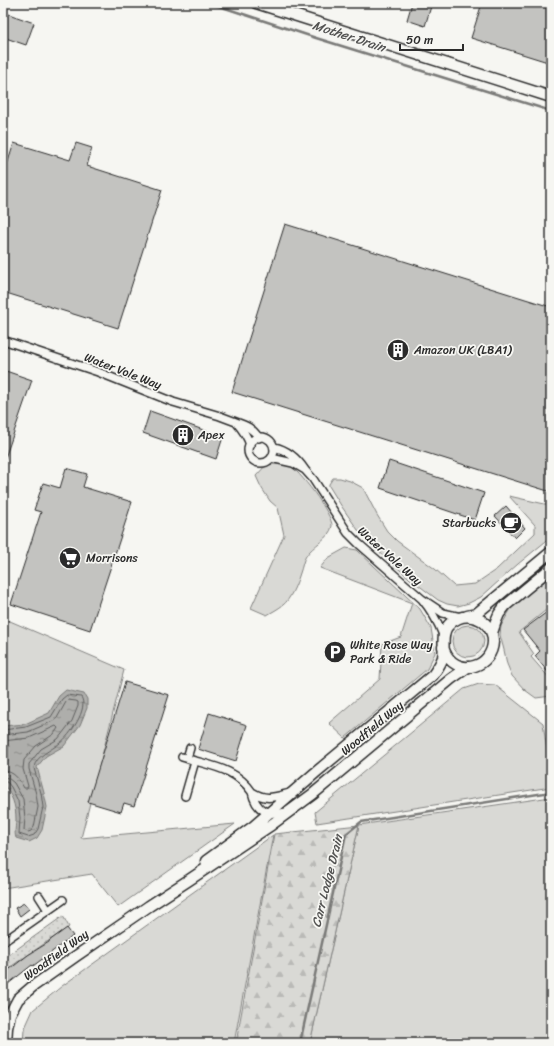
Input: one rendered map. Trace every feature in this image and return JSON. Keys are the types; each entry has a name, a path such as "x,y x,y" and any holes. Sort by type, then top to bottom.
{"street":[{"path":"256,3 551,97"},
{"name":"Water Vole Way","path":"3,340 98,372 173,402 236,422 254,431 259,438"},
{"path":"236,422 248,437 250,445"},
{"path":"259,438 267,439 274,448 273,455 268,461 263,463 255,462 248,452 250,445 252,441 259,438"},
{"name":"Water Vole Way","path":"274,448 295,457 313,479 348,533 359,544 422,599 443,613 464,617"},
{"name":"Water Vole Way","path":"271,458 293,463 305,470"},
{"path":"464,617 477,618 486,623 493,637 492,649 488,658 478,665 468,667 460,666 447,656 443,647 443,635 447,627 454,620 464,617 476,614 551,552"},
{"path":"492,633 499,614 505,606 551,568"},
{"name":"Water Vole Way","path":"422,599 436,620 443,635"},
{"name":"Woodfield Way","path":"149,906 186,876 254,826 432,675 440,666 443,656 443,647"},
{"name":"Woodfield Way","path":"6,1043 6,1013 18,999 32,987 149,906 271,825 313,794 451,679 468,667"},
{"name":"Woodfield Way","path":"190,748 185,757 221,768 233,774 243,781 252,792 258,796 271,798 293,792"},
{"path":"185,796 195,761"},
{"name":"Woodfield Way","path":"252,792 257,805 269,813 282,813 292,809"},
{"path":"38,896 48,910"},
{"path":"3,942 63,900"}],"green space":[{"path":"266,465 288,465 299,474 314,492 327,512 332,526 328,534 309,552 305,558 297,582 286,603 267,615 251,608 284,535 278,508 270,501 256,476"},
{"path":"333,478 340,478 350,481 363,488 387,531 397,541 435,569 454,586 475,584 497,569 535,533 535,525 509,496 549,505 551,504 551,537 481,597 469,603 458,606 447,604 438,600 409,578 376,549 358,530 329,486"},
{"path":"346,548 357,550 420,609 431,628 435,653 427,669 345,738 329,723 380,679 382,644 401,637 412,603 320,568 328,558"},
{"path":"551,576 551,606 519,632 534,654 531,657 551,680 551,696 536,698 525,690 512,676 507,664 500,635 501,626 513,605"},
{"path":"3,618 124,670 81,838 235,824 118,907 92,874 3,888"},
{"path":"465,625 471,625 481,632 484,641 483,647 477,654 471,657 465,657 455,650 452,644 452,638 459,628"},
{"path":"479,684 495,685 543,723 551,787 317,823 315,812 464,689"},
{"path":"551,797 551,1043 310,1043 359,825"},
{"path":"359,825 310,1043 236,1043 274,834"},
{"path":"273,835 234,1043 23,1043 24,1030 33,1010 62,986"},
{"path":"63,916 69,927 3,972 3,959"}],"water":[{"path":"66,690 84,694 87,699 87,708 80,725 64,746 46,756 37,767 47,807 42,830 37,838 29,842 16,838 16,814 14,805 9,792 3,784 3,726 25,724 49,713 59,696"}],"building":[{"path":"412,3 432,3 425,26 407,20"},
{"path":"482,3 551,3 551,63 471,38"},
{"path":"3,12 34,23 26,45 3,37"},
{"path":"14,143 70,160 76,143 92,148 87,166 162,190 118,328 3,292 3,177"},
{"name":"Amazon UK (LBA1)","path":"285,224 551,307 551,492 232,392"},
{"path":"3,370 32,380 4,461 3,461"},
{"name":"Apex","path":"150,411 223,437 216,459 143,433"},
{"path":"389,461 484,493 475,520 380,488"},
{"name":"Morrisons","path":"66,468 87,474 83,487 132,502 90,630 11,604 41,512 34,510 43,483 60,488"},
{"name":"Starbucks","path":"506,506 525,528 515,538 495,516"},
{"path":"551,609 551,676 535,656 540,651 523,630"},
{"path":"125,682 169,695 134,806 124,803 121,812 88,802"},
{"path":"209,713 247,725 236,761 198,749"},
{"path":"24,903 29,909 20,916 15,908"},
{"path":"67,928 73,936 3,988 3,976 6,972"}],"waterway":[{"name":"Mother Drain","path":"210,3 316,38 551,111"},
{"name":"Carr Lodge Drain","path":"300,1043 346,834 361,822 551,792"}],"place":[{"name":"Amazon UK (LBA1)","path":"398,350"},
{"name":"Apex","path":"183,435"},
{"name":"Starbucks","path":"511,523"},
{"name":"Morrisons","path":"70,558"},
{"name":"White Rose Way Park & Ride","path":"335,652"}]}
